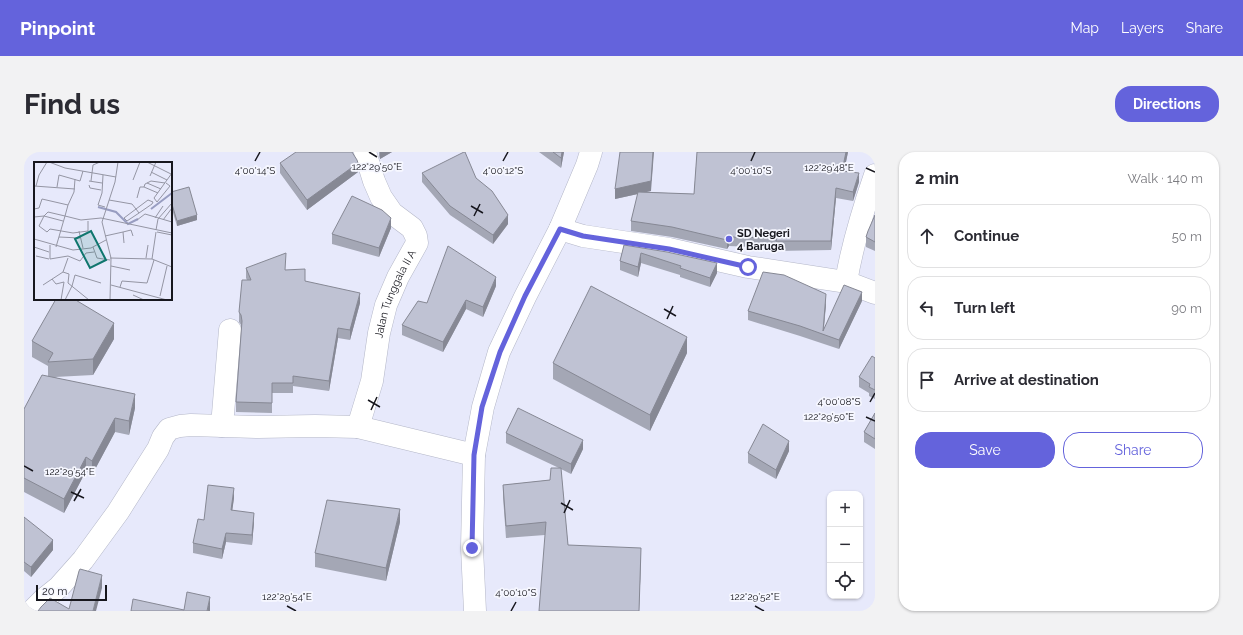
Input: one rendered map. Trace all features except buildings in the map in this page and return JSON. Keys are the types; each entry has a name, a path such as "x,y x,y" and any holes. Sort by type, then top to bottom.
{"street":[{"name":"Jalan Tunggala II A","path":"358,427 372,381 379,333 386,305 398,277 417,243 416,236 412,228 392,213 381,197 374,181 365,152"},
{"path":"475,611 472,548 474,455 482,407 500,352 525,296 560,229 591,152"},
{"path":"846,282 858,229 875,175"},
{"path":"560,229 583,236 669,249 748,267 846,282 875,293"},
{"path":"222,426 230,330"},
{"path":"32,611 59,587 83,560 118,512 169,429 192,425 258,427 358,427 474,455"}],"place":[{"name":"SD Negeri 4 Baruga","path":"729,239"}],"route":[{"path":"472,548 474,455 482,407 500,352 525,296 560,229 583,236 669,249 748,267"}]}
